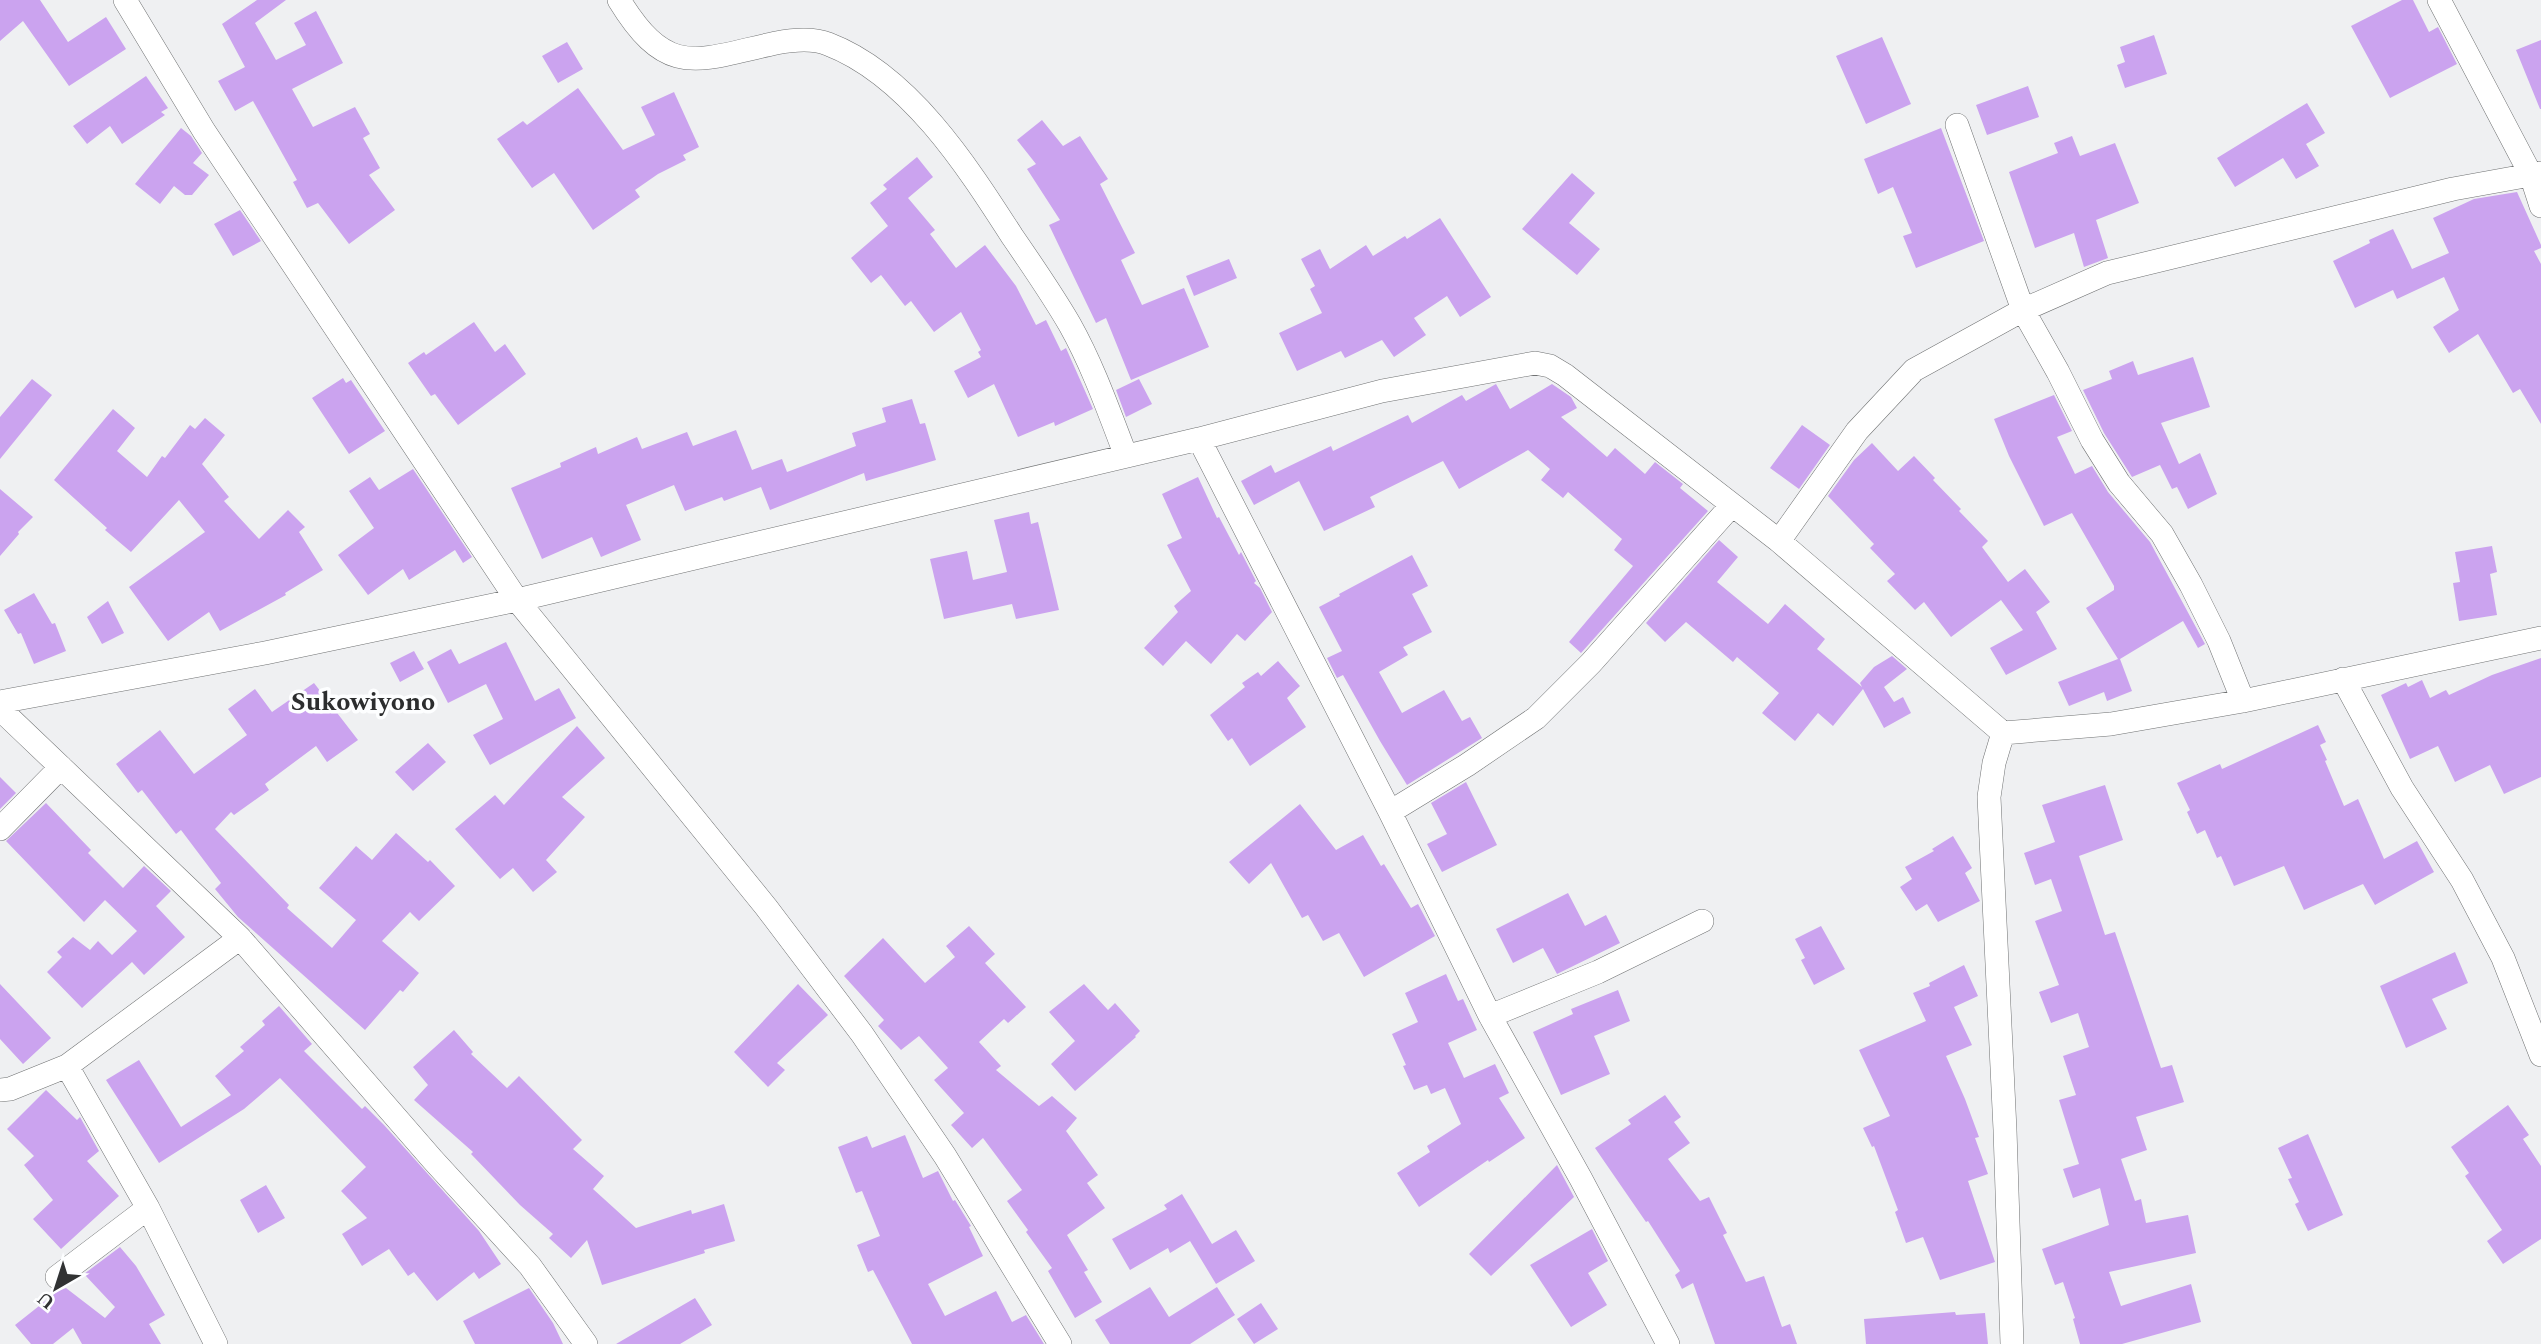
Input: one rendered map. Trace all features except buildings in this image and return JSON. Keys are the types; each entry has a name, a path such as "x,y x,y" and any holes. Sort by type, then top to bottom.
{"street":[{"path":"125,0 204,131 517,600 766,907 862,1034 945,1156 1060,1344"},
{"path":"619,0 636,29 665,54 697,60 793,40 825,42 860,58 910,100 969,170 1071,327 1107,406 1126,456"},
{"path":"2439,0 2536,174 2541,206"},
{"path":"1957,125 2023,310 2092,440 2119,483 2162,534 2191,585 2219,641 2244,701"},
{"path":"1779,541 1857,431 1914,370 2023,310 2107,274 2453,189 2536,174"},
{"path":"0,702 265,653 517,600 1199,439 1382,391 1535,362 1550,366 1565,375 1779,541 2003,733 2111,724 2244,701 2541,638"},
{"path":"1199,439 1390,812 1490,1016 1581,1179 1668,1344"},
{"path":"1390,812 1467,765 1536,718 1591,663 1732,505"},
{"path":"2343,680 2402,789 2462,880 2480,914 2503,958 2541,1055"},
{"path":"0,709 240,938 433,1160 530,1266 586,1344"},
{"path":"2003,733 1994,763 1989,797 2005,1116 2012,1344"},
{"path":"0,829 61,767"},
{"path":"1490,1016 1598,972 1702,921"},
{"path":"0,1090 10,1089 67,1066 240,938"},
{"path":"67,1066 148,1208 216,1344"},
{"path":"57,1277 148,1208"}],"district":[{"name":"Sukowiyono","path":"363,702"}]}
